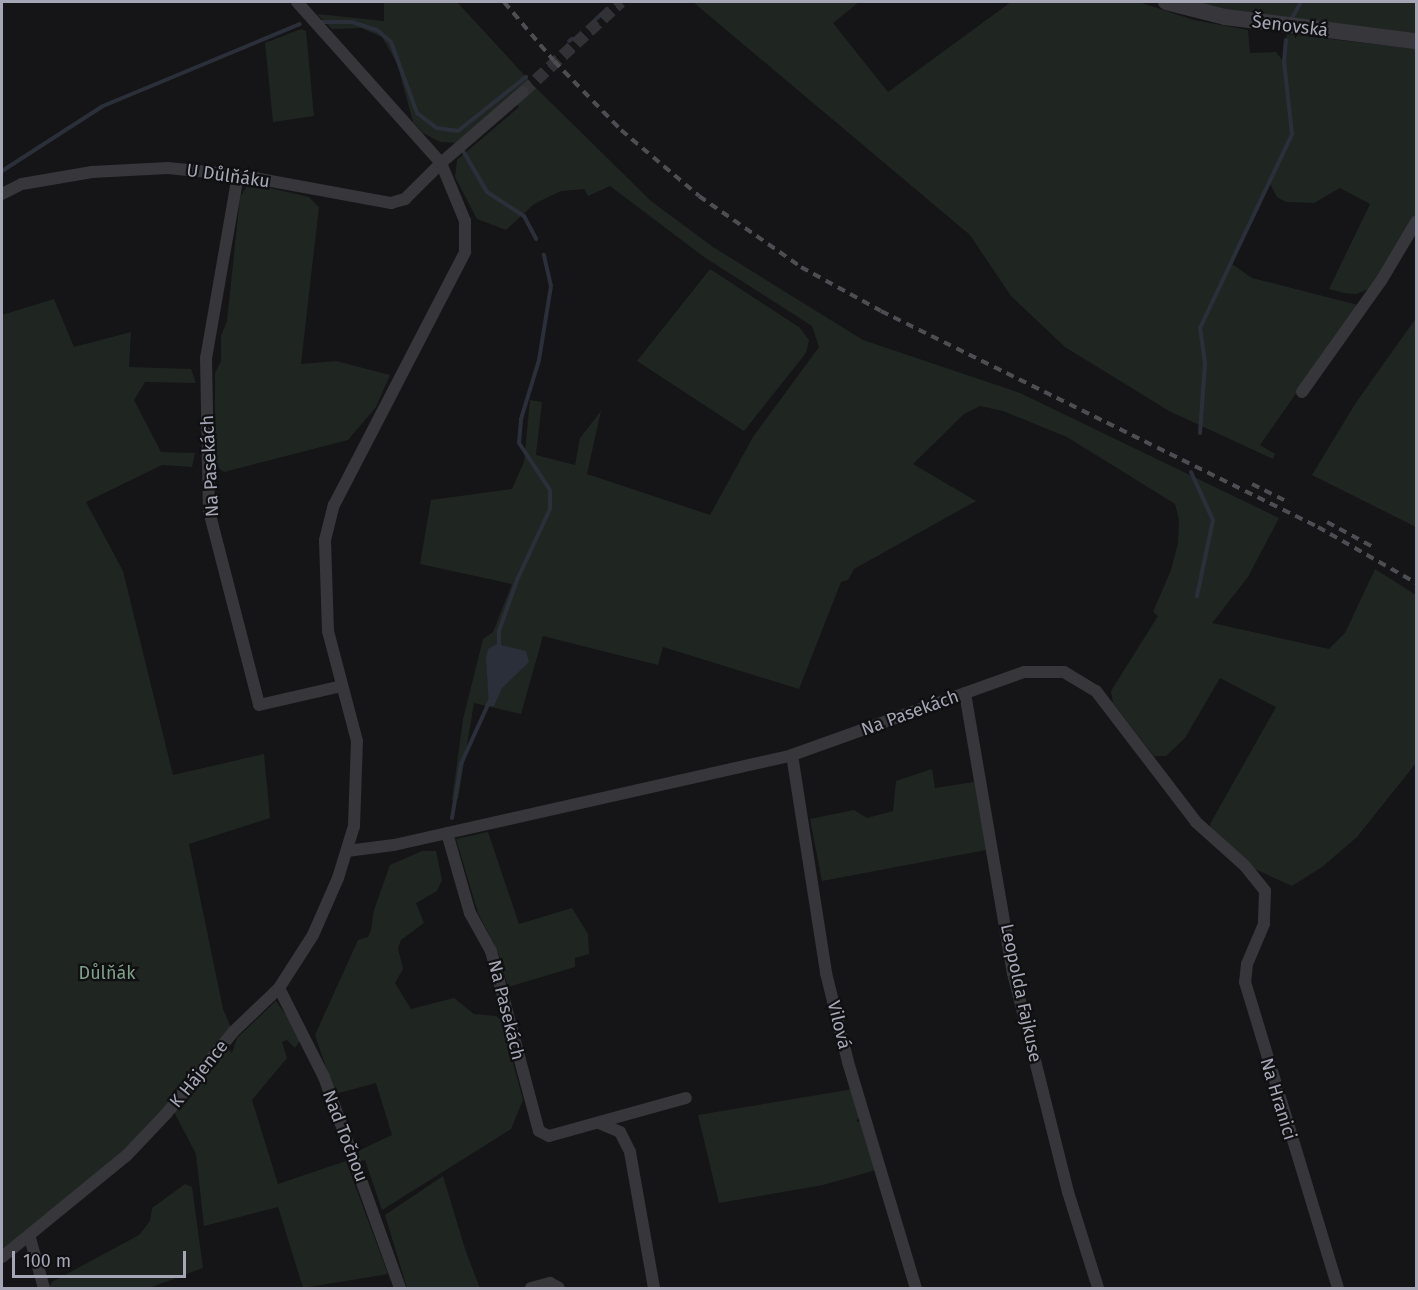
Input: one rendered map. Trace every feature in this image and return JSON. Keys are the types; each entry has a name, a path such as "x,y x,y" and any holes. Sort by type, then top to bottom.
{"street":[{"path":"297,2 441,163 465,221 465,252 334,505 325,540 328,631 357,741 354,826 346,851"},
{"name":"Šenovská","path":"1166,2 1225,17 1416,41"},
{"name":"U Důlňáku","path":"2,194 22,184 92,172 168,168 238,175 391,203 405,199 454,151 523,92"},
{"name":"Na Pasekách","path":"238,175 206,358 209,511 259,705 342,686"},
{"path":"1302,393 1381,281 1416,222"},
{"name":"Na Pasekách","path":"346,851 447,833 792,755 1024,672 1064,672 1081,680 1111,708 1196,822 1255,877 1265,891 1267,908"},
{"name":"Leopolda Fajkuse","path":"965,693 1013,973 1068,1192 1098,1288"},
{"name":"Vilová","path":"792,755 826,973 848,1062 916,1288"},
{"name":"Na Pasekách","path":"447,833 470,913 491,951 535,1125 549,1136 686,1098"},
{"name":"K Hájence","path":"2,1257 30,1238 127,1155 166,1114 233,1032 279,988 313,935 346,851"},
{"name":"Na Hranici","path":"1267,908 1247,964 1245,982 1338,1288"},
{"name":"Nad Točnou","path":"279,988 324,1077 400,1288"},
{"path":"637,1112 630,1119 626,1139 654,1288"},
{"path":"598,1122 613,1127 626,1139"},
{"path":"30,1238 44,1288"},
{"path":"531,1288 550,1282 559,1288"}],"green space":[{"path":"384,2 457,2 538,90 651,201 713,247 863,340 1020,393 1279,518 1248,577 1212,623 1329,649 1345,633 1375,569 1416,595 1416,763 1357,837 1322,867 1292,886 1255,869 1212,832 1210,824 1276,707 1220,678 1185,738 1166,756 1154,756 1113,703 1111,691 1158,616 1153,612 1171,570 1178,543 1179,520 1175,504 1067,437 1003,411 980,406 964,414 913,464 976,501 854,569 848,580 841,582 799,689 663,647 658,665 543,636 521,714 474,703 458,799 452,800 463,719 483,639 493,632 512,584 420,564 431,500 512,489 524,462 530,400 542,402 536,455 575,465 580,438 601,411 587,474 710,515 753,437 819,347 812,326 704,257 610,186 588,196 584,189 561,191 534,204 506,230 477,219 455,177 457,160 519,107 509,96 459,143 440,142 423,133 413,122 397,63 382,37 361,28 332,29 317,14 384,21"},
{"path":"693,2 859,2 833,23 888,92 1011,2 1139,2 1194,20 1248,30 1250,53 1276,52 1283,61 1287,34 1416,49 1416,217 1373,287 1356,294 1344,293 1329,289 1370,204 1340,188 1314,203 1286,202 1277,197 1270,184 1232,264 1252,278 1358,305 1260,445 1275,454 1273,459 1169,411 1065,347 1011,296 970,235"},
{"path":"1192,2 1416,2 1416,33 1238,12"},
{"path":"301,29 306,31 314,116 273,122 265,43"},
{"path":"249,183 309,197 319,207 301,364 336,361 390,375 376,407 348,440 224,472 215,465 215,373 221,361 221,336 227,321 240,197"},
{"path":"710,269 799,327 809,340 806,353 744,431 637,361"},
{"name":"Důlňák","path":"54,299 74,347 131,332 129,367 191,369 196,383 145,382 134,400 161,452 195,453 192,467 162,465 86,502 123,571 173,775 264,754 270,818 189,844 223,1009 233,1032 166,1114 2,1257 2,315"},
{"path":"1416,318 1416,527 1312,475 1355,404"},
{"path":"932,769 935,788 974,782 986,850 822,881 810,819 854,810 867,818 893,811 896,781"},
{"path":"488,832 519,924 572,908 588,934 589,954 575,958 575,967 508,987 498,952 478,913 456,839"},
{"path":"422,851 436,851 442,880 437,891 416,903 424,923 401,940 398,948 403,969 395,983 411,1009 454,998 474,1014 496,1016 502,1021 523,1100 511,1129 382,1210 365,1160 360,1161 358,1151 392,1135 376,1083 335,1094 315,1035 358,940 368,937 374,910 390,865"},
{"path":"276,1001 302,1038 295,1048 287,1040 282,1042 287,1058 252,1100 278,1184 346,1161 388,1274 303,1288 278,1207 204,1226 196,1154 174,1112 228,1048 232,1053 237,1038"},
{"path":"853,1089 860,1117 856,1121 862,1123 876,1170 823,1185 719,1203 698,1115"},
{"path":"443,1176 466,1252 480,1288 407,1288 385,1215"},
{"path":"185,1184 192,1187 203,1268 149,1288 49,1288 52,1282 139,1235 150,1221 152,1208"}],"shaded area":[{"path":"497,644 526,651 529,662 502,688 494,706 489,706 486,658 488,649"}],"waterway":[{"path":"1291,20 1301,2"},
{"path":"596,19 607,9"},
{"path":"321,22 352,22 377,30 391,42 417,113 437,128 458,131 526,77"},
{"path":"2,171 103,106 300,24"},
{"path":"1200,433 1205,363 1200,328 1292,134 1284,62 1286,40"},
{"path":"462,149 487,192 524,216 536,239"},
{"path":"499,649 499,631 517,580 550,509 550,490 519,443 521,419 539,360 551,286 544,255"},
{"path":"1191,472 1213,520 1197,596"},
{"path":"452,818 461,764 490,700"}],"tunnel":[{"path":"523,92 621,2"}],"railway":[{"path":"504,2 554,61 621,130 699,196 801,267 881,311 1318,527 1416,583"},
{"path":"1252,484 1290,503"},
{"path":"1327,522 1375,548"}]}
